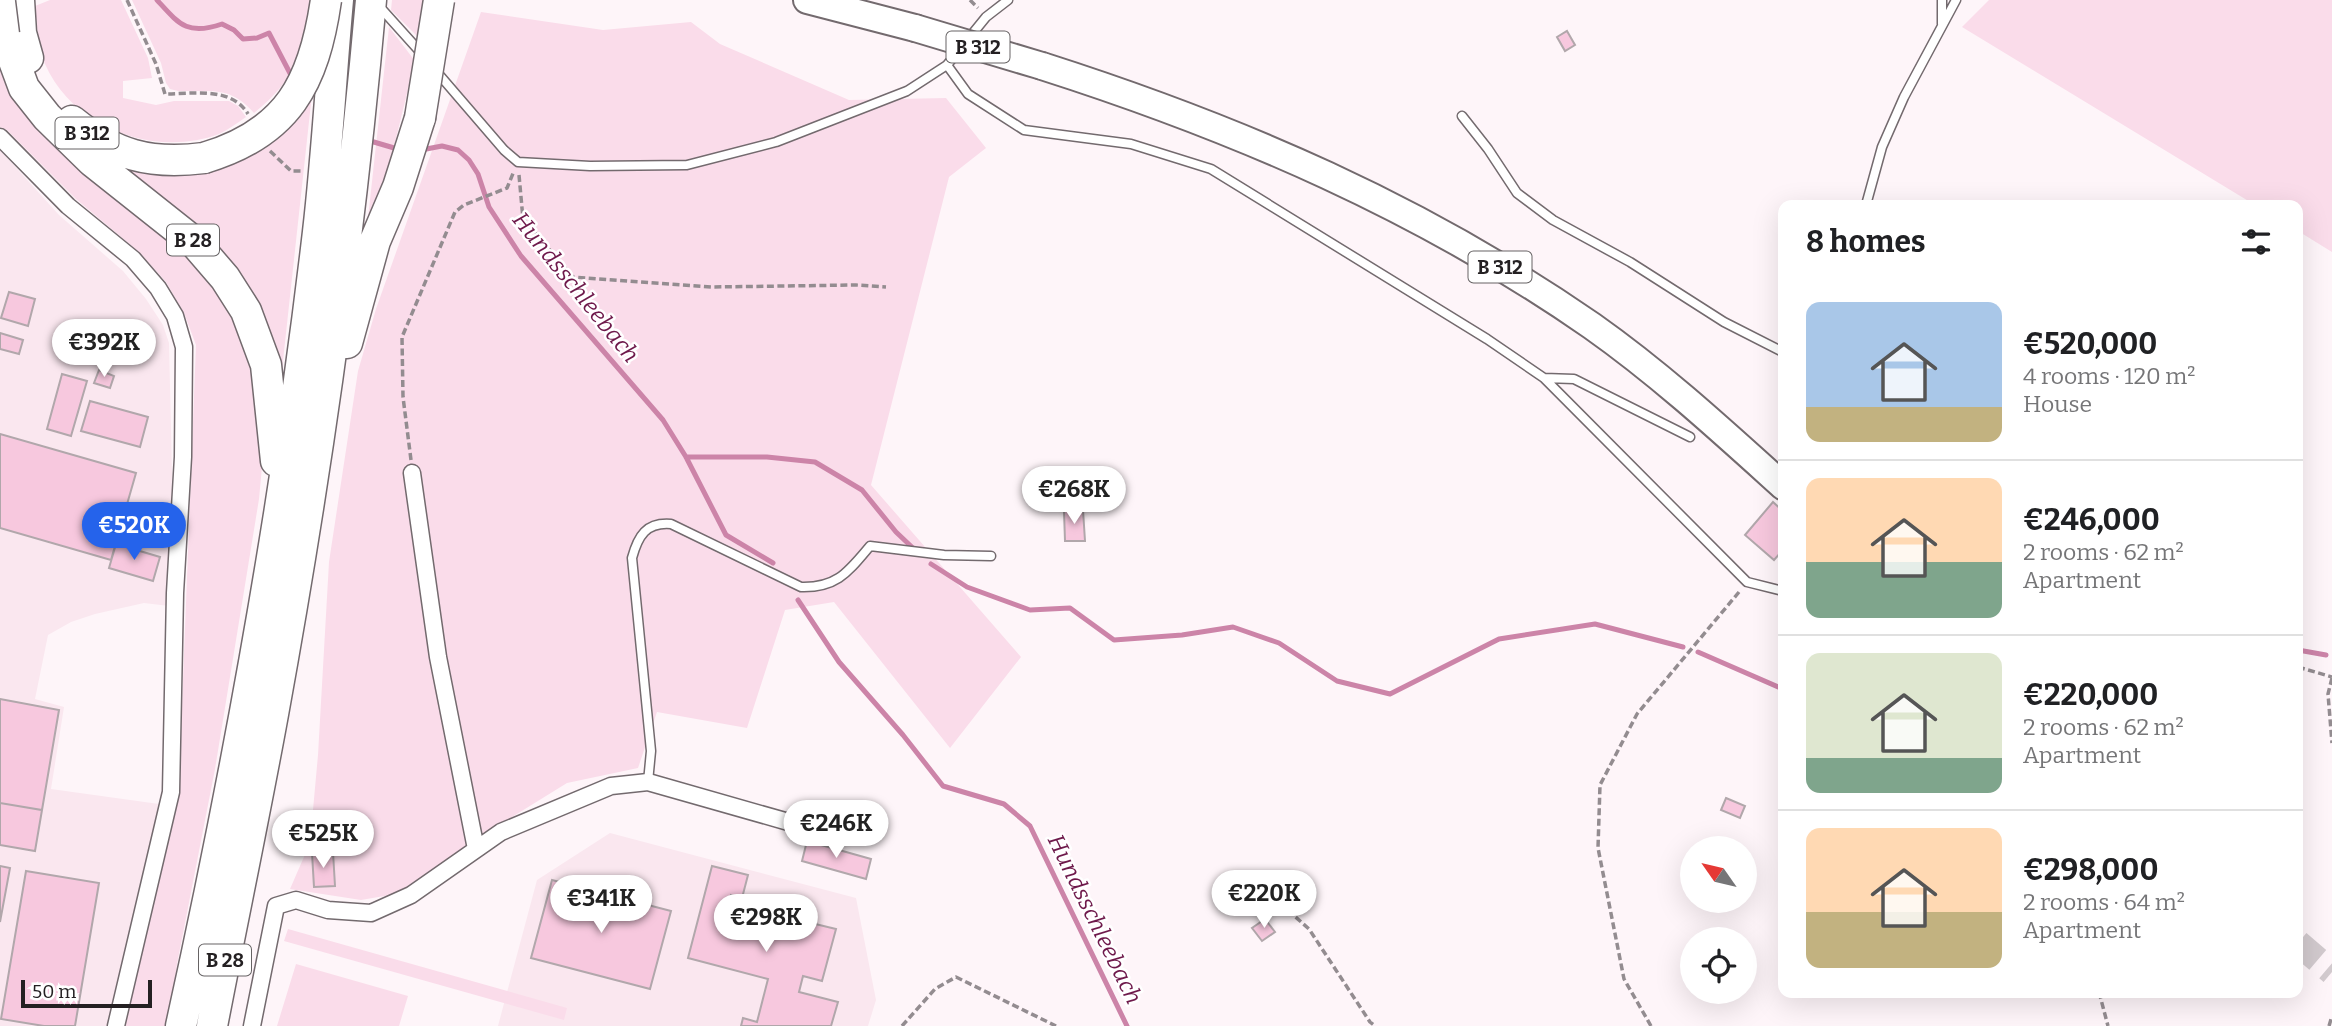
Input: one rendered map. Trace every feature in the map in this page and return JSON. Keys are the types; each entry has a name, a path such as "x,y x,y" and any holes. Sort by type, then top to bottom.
{"highway":[{"name":"B 312","path":"17,0 13,34 43,89 55,105 101,142 138,157 162,161 204,158 228,151 250,139 287,108 302,87 313,62 322,32 326,0"},
{"name":"B 28","path":"212,1026 273,713 313,468 332,232 338,0"},
{"name":"B 28","path":"181,1026 233,772 372,0"},
{"name":"B 28","path":"313,468 335,407 349,332 375,241 398,187 420,118 439,0"},
{"name":"B 28","path":"0,3 13,34 24,88 47,117 92,160 194,242 225,278 246,311 266,366 281,503"}],"main road":[{"name":"B 312","path":"807,0 915,28 1118,91 1251,141 1387,202 1551,299 1628,353 1674,388 1778,482"}],"street":[{"path":"0,137 68,206 133,259 158,288 175,316 184,347 183,457 176,593 171,792 116,1026"},
{"path":"412,473 438,657 476,849"},
{"path":"252,1026 276,906 296,900 328,909 371,913 411,895 501,832 611,786 648,782 799,825"}],"lane":[{"path":"0,3 17,0"},
{"path":"372,0 503,150 518,162 590,166 687,165 776,142 844,117 907,90 947,65 986,18 1008,0"},
{"path":"1942,0 1942,27"},
{"path":"1867,200 1882,147 1904,97 1956,0"},
{"path":"947,65 968,94 1024,130 1132,144 1210,169 1487,339 1544,379 1747,582 1778,590"},
{"path":"1462,116 1517,193 1553,220 1630,262 1724,322 1778,349"},
{"path":"1544,379 1574,379 1690,437"},
{"path":"648,782 651,751 632,558 635,545 649,528 659,523 671,524 801,587 820,588 839,580 870,546 944,555 991,556"}],"path":[{"path":"127,0 156,64 165,94 231,96 241,103 248,114"},
{"path":"518,162 523,219 573,277 712,287 886,287"},
{"path":"412,473 403,397 402,337 455,212 464,205 507,188 518,162"},
{"path":"1651,1026 1624,979 1598,848 1600,785 1637,714 1686,659 1747,582"},
{"path":"2303,669 2332,678 2328,694 2332,743"},
{"path":"1277,892 1290,912 1308,929 1338,977 1375,1026"},
{"path":"902,1026 935,989 956,977 1056,1026"},
{"path":"2101,998 2108,1026"},
{"path":"2329,1026 2332,1016"}],"shaded area":[{"path":"50,0 121,0 148,58 152,78 123,81 123,98 156,105 174,101 229,101 238,106 246,117 219,134 194,141 169,142 118,132 95,121 75,105 58,86 45,64 39,43 35,6"},
{"path":"132,0 312,0 300,50 289,76 254,113 228,94 170,89"},
{"path":"392,0 424,0 419,38 391,10"},
{"path":"1989,0 2332,0 2332,252 2303,234 2303,200 2247,200 1962,27"},
{"path":"481,12 603,30 691,22 720,44 849,100 946,98 986,148 949,177 871,485 1021,657 950,748 834,602 785,610 747,728 657,712 638,768 567,783 396,894 361,900 290,889 310,843 329,562 358,371 376,309"},
{"path":"389,27 415,61 385,183 367,227"},
{"path":"0,48 194,251 232,304 267,413 259,499 215,769 177,964 169,1026 122,1026 179,784 196,345 184,313 166,282 140,253 76,199 7,130 0,127"},
{"path":"312,94 281,379 263,334 78,134 161,165"},
{"path":"0,150 59,215 123,271 163,325 169,343 172,473 169,606 144,603 95,614 71,622 48,635 35,699 64,707 51,789 159,804 108,1026 0,1026"},
{"path":"610,833 856,898 876,1000 868,1026 498,1026 537,880"},
{"path":"288,929 567,1008 564,1020 284,941"},
{"path":"296,964 408,996 399,1026 277,1026"}],"building":[{"path":"1567,31 1575,45 1565,51 1557,37"},
{"path":"9,292 35,299 28,326 1,318"},
{"path":"0,333 23,340 19,354 0,349"},
{"path":"99,370 114,376 110,388 94,383"},
{"path":"62,374 87,381 71,436 47,429"},
{"path":"90,401 148,417 140,447 81,431"},
{"path":"0,434 136,473 111,560 0,528"},
{"path":"1773,502 1778,506 1778,556 1774,560 1745,535"},
{"path":"1083,510 1085,541 1065,541 1064,511"},
{"path":"116,544 160,557 153,581 109,568"},
{"path":"0,699 59,710 42,810 0,803"},
{"path":"1726,798 1745,806 1740,818 1721,810"},
{"path":"0,803 42,810 35,851 0,845"},
{"path":"807,841 871,859 866,879 802,861"},
{"path":"333,852 335,886 314,887 312,853"},
{"path":"0,866 10,868 0,922"},
{"path":"712,866 748,875 742,898 731,895 726,916 771,928 774,914 836,929 822,981 803,976 799,992 838,1002 831,1026 741,1026 743,1018 757,1022 768,979 688,958"},
{"path":"26,871 99,883 75,1026 44,1026 1,1019"},
{"path":"552,880 671,911 650,989 531,958"},
{"path":"1265,919 1275,932 1262,941 1252,928"}],"waterway":[{"name":"Hundsschleebach","path":"157,0 185,26 200,29 222,24 243,39 257,38 269,33 293,79"},
{"name":"Hundsschleebach","path":"367,140 401,150"},
{"name":"Hundsschleebach","path":"421,150 442,146 458,150 469,160 478,174 489,207 521,256 663,420 686,457 726,535 773,563"},
{"path":"686,457 767,457 815,462 862,490 896,532 916,551"},
{"path":"931,564 967,587 1030,610 1070,608 1114,640 1182,635 1233,627 1279,643 1337,681 1390,694 1499,639 1595,624 1683,647"},
{"name":"Hundsschleebach","path":"798,600 839,662 903,735 943,786 1004,804 1030,826 1127,1026"},
{"path":"2303,651 2326,655"},
{"path":"1698,652 1778,687"}],"tunnel":[{"path":"2303,947 2332,972"}]}
